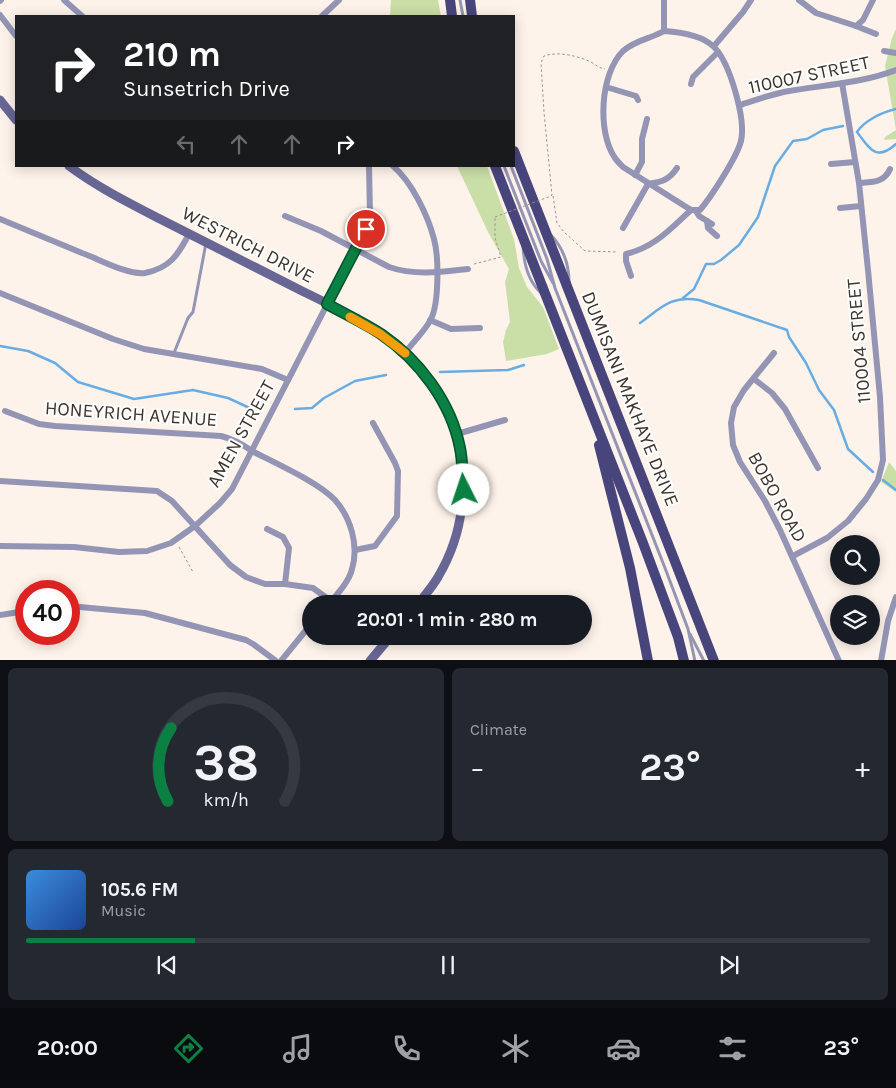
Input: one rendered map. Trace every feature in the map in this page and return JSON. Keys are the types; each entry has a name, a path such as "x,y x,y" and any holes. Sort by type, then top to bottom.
{"main road":[{"path":"450,0 452,15"},
{"path":"470,0 472,15"},
{"name":"DUMISANI MAKHAYE DRIVE","path":"515,154 714,660"},
{"name":"DUMISANI MAKHAYE DRIVE","path":"495,167 549,300 660,589 684,660"},
{"path":"586,396 616,508 648,660"}],"street":[{"path":"64,0 81,15"},
{"path":"323,15 339,0"},
{"path":"664,0 664,31"},
{"path":"691,84 693,77 716,49 751,0"},
{"path":"799,0 816,12 876,34"},
{"path":"856,26 863,20 874,0"},
{"path":"0,15 15,35"},
{"path":"631,276 626,261 626,254 650,246 693,210 700,210 739,148 742,131 740,105 727,68 716,49 688,34 664,31 635,42 624,50 610,69 606,87 605,123 610,146 615,158 623,167 693,210 709,222 708,228 716,236"},
{"path":"884,51 896,53"},
{"name":"110007 STREET","path":"740,105 786,92 884,75 896,70"},
{"name":"110004 STREET","path":"793,556 827,538 848,521 866,499 878,480 883,452 880,397 861,206 842,83"},
{"path":"606,87 636,96 638,100"},
{"path":"0,100 15,119"},
{"path":"635,175 642,162 642,139 647,119"},
{"path":"831,164 855,162"},
{"name":"WESTRICH DRIVE","path":"71,167 115,195 327,304 380,334 405,353 420,369 437,391 457,434 461,450 464,490 459,524 452,549 438,577 425,595"},
{"name":"AMEN STREET","path":"0,546 74,547 134,552 157,548 175,540 195,526 220,503 232,489 366,229 370,214 369,167"},
{"path":"394,167 402,173 428,221 435,240 437,272 437,301 430,320 405,353"},
{"path":"648,184 667,180 677,168"},
{"path":"858,183 882,180 886,178 890,169"},
{"path":"623,228 648,184"},
{"path":"840,208 861,206"},
{"path":"285,216 321,231 400,271 437,272 468,269"},
{"path":"0,219 115,266 137,273 159,269 167,264 178,255 189,234"},
{"path":"0,293 113,339 144,349 262,369 288,380"},
{"path":"430,320 451,329 480,328"},
{"name":"BOBO ROAD","path":"774,353 744,390 734,407 731,423 733,445 735,453 764,501 793,556 839,660"},
{"path":"754,379 772,393 785,409 818,468"},
{"name":"HONEYRICH AVENUE","path":"5,411 39,424 55,426 230,438 316,486 335,500 349,524 355,550"},
{"path":"457,434 505,420"},
{"path":"335,595 348,578 352,569 355,550 375,546 396,519 398,511 397,466 373,423"},
{"path":"0,480 157,491 172,501 230,565 246,577 265,584 285,584 313,588 322,595"},
{"path":"267,529 283,537 289,548 285,584"},
{"path":"880,660 888,621 896,597"},
{"path":"80,607 149,614 246,640 276,660"},
{"path":"0,615 15,613"},
{"path":"281,660 302,635"},
{"path":"370,660 383,645"}],"lane":[{"path":"460,0 463,15"},
{"path":"504,167 541,261 555,288"},
{"path":"511,167 547,259 555,288 688,629 704,660"},
{"path":"173,354 188,318 193,312 206,242"},
{"path":"688,629 695,660"}],"path":[{"path":"610,69 599,68 590,62 559,53 548,54 542,59 543,102 551,196 557,223 585,251 612,251 626,254"},
{"path":"468,269 473,265 502,258 495,238 495,217 551,196"},
{"path":"175,540 193,572"}],"green space":[{"path":"391,0 438,0 441,15 390,15"},
{"path":"896,29 896,130 885,66"},
{"path":"896,130 896,139 884,140 885,137"},
{"path":"457,167 487,167 514,239 519,268 527,287 543,307 559,349 547,354 506,361 503,342 510,322 505,282 509,269 489,234"},
{"path":"889,462 896,471 896,492 881,482"}],"waterway":[{"path":"896,109 874,117 857,132 870,148 878,153 896,144"},
{"path":"683,298 694,289 706,264 714,264 721,260 739,245 758,217 775,166 793,141 807,139 823,130 843,126"},
{"path":"640,323 667,304 681,299 689,299 699,300 787,330 789,337 806,363 819,390 834,410 848,449 873,472"},
{"path":"0,346 28,351 55,363 78,382 134,399 193,390 228,398 254,410"},
{"path":"440,372 508,370 524,365"},
{"path":"295,409 312,408 324,398 355,381 386,375"},
{"path":"883,480 896,490"}],"slow traffic":[{"path":"350,317 380,334 405,353"}],"route":[{"path":"366,229 327,304 380,334 405,353 437,391 457,434 461,450 464,490"}]}
